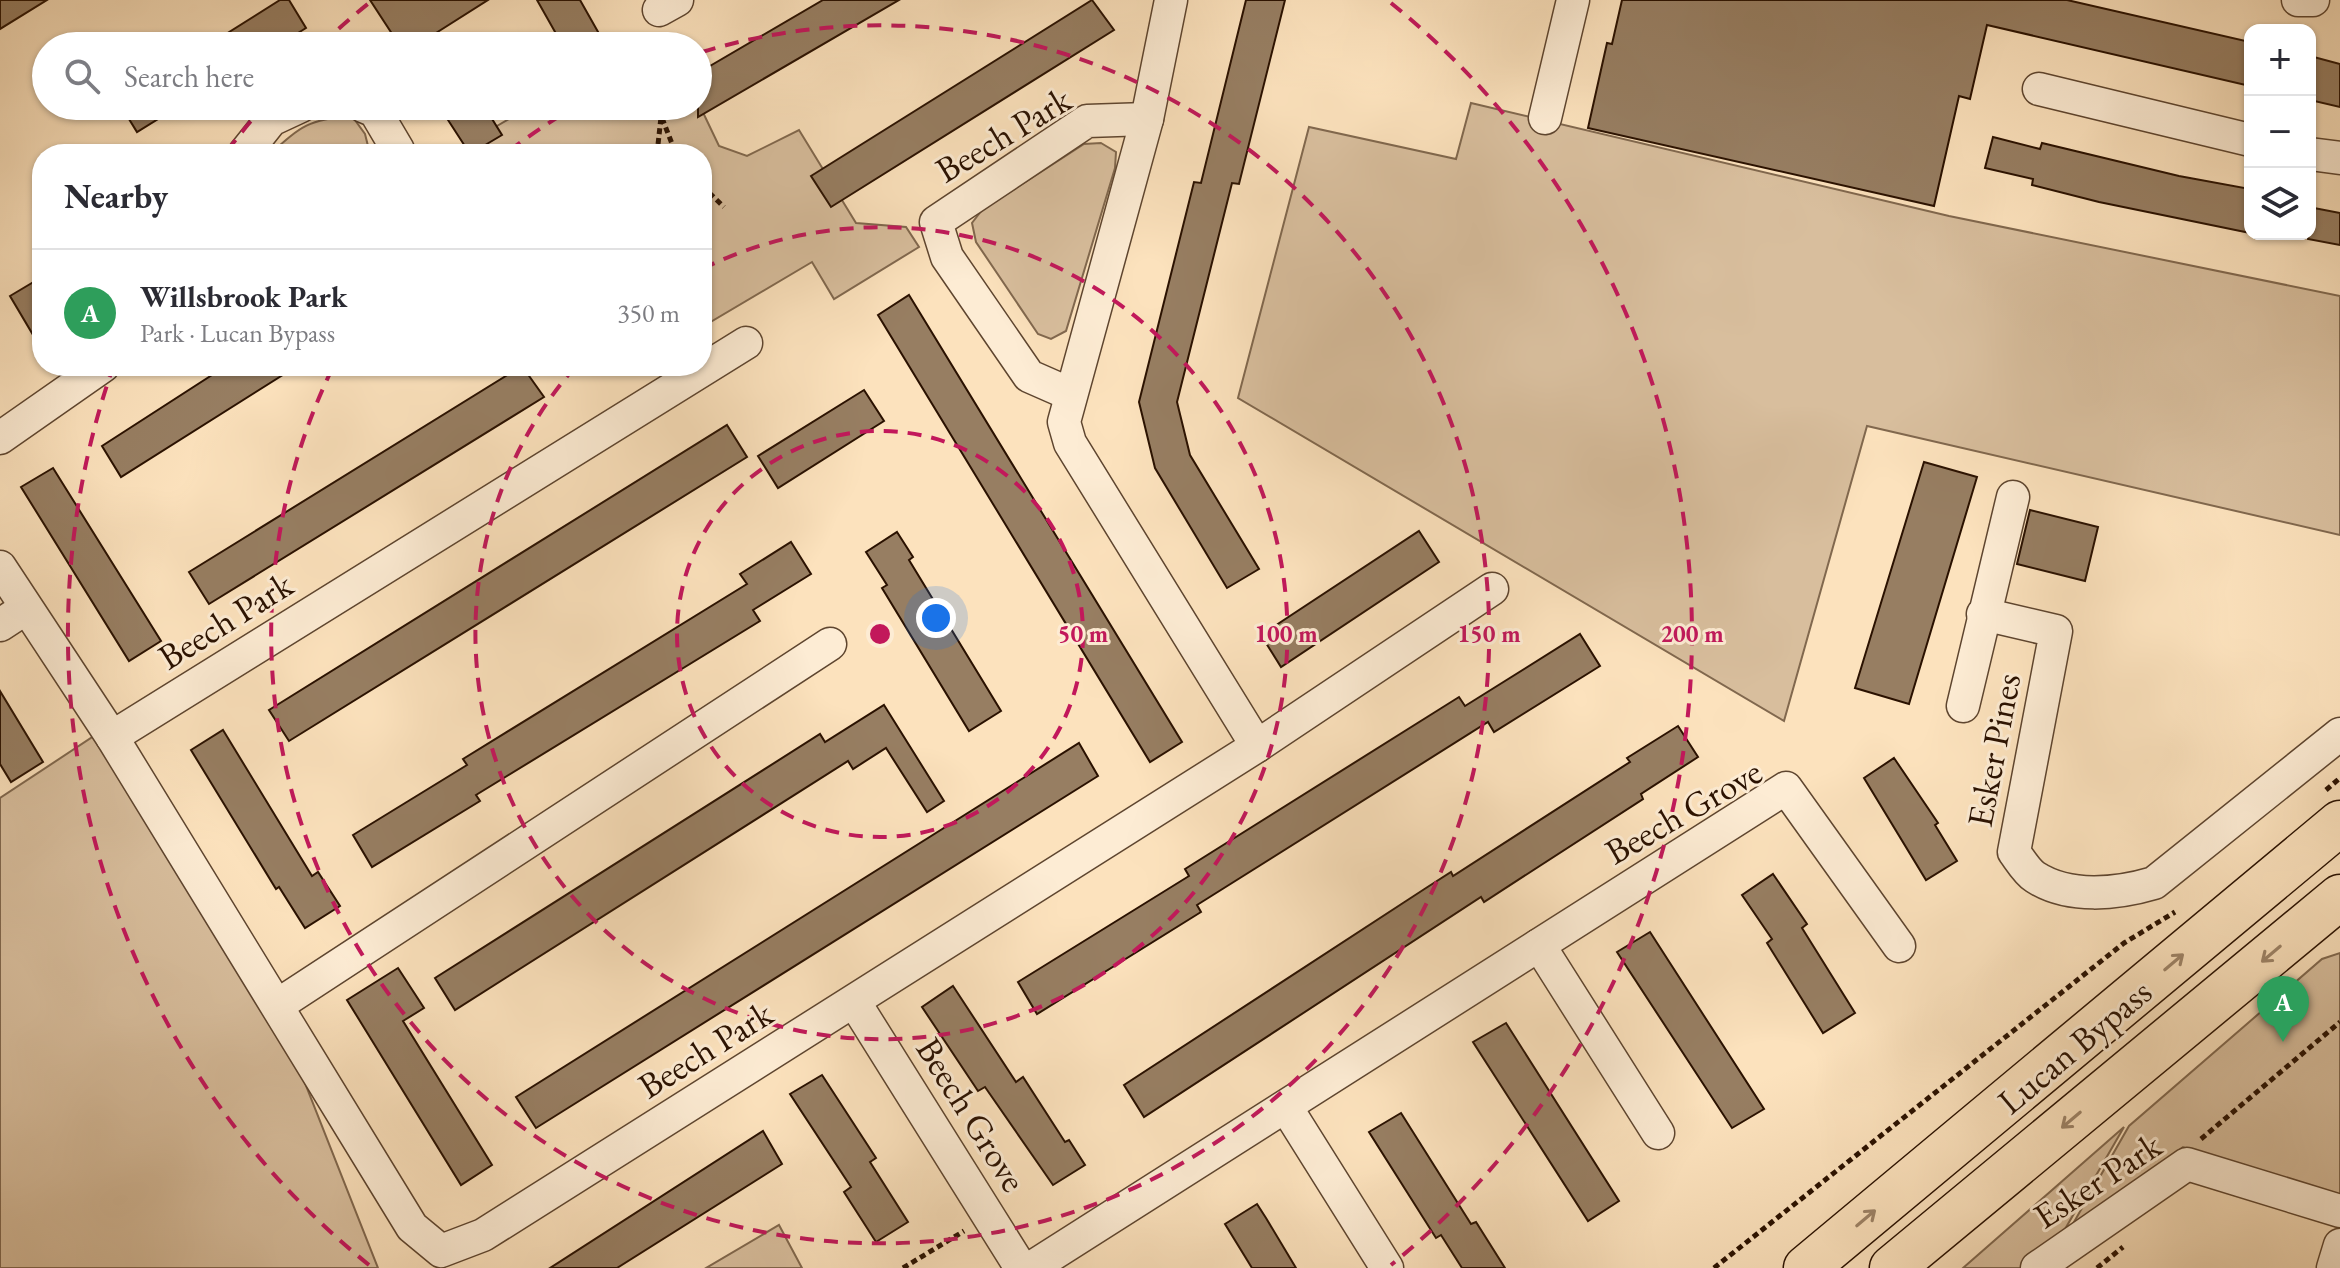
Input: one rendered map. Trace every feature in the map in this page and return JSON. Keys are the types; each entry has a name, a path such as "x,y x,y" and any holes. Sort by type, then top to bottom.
{"highway":[{"name":"Lucan Bypass","path":"1806,1268 2328,810"},
{"name":"Lucan Bypass","path":"1892,1268 2337,900"}],"street":[{"path":"1171,0 1147,119 1064,422 1070,443 1257,746"},
{"path":"1545,118 1573,0"},
{"path":"2298,0 2313,0"},
{"path":"2039,89 2244,139"},
{"name":"Beech Park","path":"1070,394 1029,376 947,257 936,222 1087,121 1147,119"},
{"path":"252,144 271,120"},
{"path":"380,120 394,144"},
{"path":"2316,155 2340,158"},
{"name":"Beech Park","path":"712,364 746,343"},
{"path":"0,438 89,376"},
{"name":"Beech Park","path":"112,737 693,376"},
{"name":"Esker Pines","path":"1963,706 2013,497"},
{"name":"Beech Park","path":"0,567 13,617 112,737 412,1227 441,1251 483,1235 855,1003 1257,746 1492,589"},
{"name":"Esker Pines","path":"1983,614 2056,631 2014,852 2033,876 2061,888 2123,892 2154,883 2340,734"},
{"path":"278,1005 830,644"},
{"name":"Beech Grove","path":"1031,1268 1786,788 1899,946"},
{"path":"1539,945 1658,1133"},
{"name":"Beech Grove","path":"855,1003 1021,1268"},
{"path":"1286,1107 1387,1268"},
{"name":"Esker Park","path":"2037,1268 2187,1164 2340,1211"},
{"path":"2333,1268 2340,1245"}],"path":[{"path":"658,144 661,120"},
{"path":"662,120 672,144"},
{"path":"712,196 724,207"},
{"path":"2328,810 2340,778"},
{"path":"1714,1268 2124,943 2177,910"},
{"path":"2191,1147 2340,1022"},
{"path":"903,1268 966,1229"},
{"path":"2097,1268 2131,1241"}],"shaded area":[{"path":"1471,103 1949,216 2340,296 2340,535 1867,426 1784,721 1238,398 1309,127 1456,159"},
{"path":"355,120 365,134 368,144 282,144 315,122"},
{"path":"507,120 707,120 719,146 747,156 799,130 856,223 906,227 919,247 834,299 812,262 712,321 712,144 466,144"},
{"path":"1101,143 1116,152 1115,168 1066,331 1051,339 1038,334 976,242 972,223 982,210 1084,144"},
{"path":"103,730 271,997 378,1268 0,1268 0,798"},
{"path":"2340,953 2340,1200 2183,1147 2066,1236 2129,1126 2322,959"},
{"path":"2124,1127 2061,1236 2026,1268 1963,1268"},
{"path":"779,1225 802,1268 706,1268"}],"building":[{"path":"0,0 47,0 0,29"},
{"path":"280,0 289,0 306,28 300,32 229,32"},
{"path":"370,0 488,0 438,32 391,32"},
{"path":"537,0 580,0 598,32 555,32"},
{"path":"823,0 899,0 712,109 712,65"},
{"path":"1092,0 1114,30 831,207 811,176"},
{"path":"1246,0 1285,0 1239,184 1232,183 1177,402 1190,455 1259,569 1227,588 1155,468 1139,402 1194,182 1201,183"},
{"path":"1622,0 2067,0 2244,41 2244,85 1987,25 1970,99 1959,96 1934,206 1588,128 1607,43 1612,44"},
{"path":"2316,58 2340,64 2340,107 2316,101"},
{"path":"130,120 156,120 137,132"},
{"path":"448,120 493,120 502,135 487,144 464,144"},
{"path":"1993,137 2040,149 2042,143 2179,176 2244,188 2244,232 2099,202 2032,185 2033,179 1985,168"},
{"path":"2316,208 2340,213 2340,245 2313,240 2316,240"},
{"path":"32,283 32,333 10,296"},
{"path":"909,295 1182,742 1150,762 878,315"},
{"path":"210,376 281,376 121,477 102,446"},
{"path":"506,376 529,376 544,397 209,604 189,572"},
{"path":"864,390 884,421 778,488 758,456"},
{"path":"727,425 747,457 289,741 269,710"},
{"path":"1924,462 1977,477 1909,704 1855,688"},
{"path":"53,468 161,641 129,661 21,487"},
{"path":"2030,510 2098,527 2085,581 2017,564"},
{"path":"1419,531 1439,562 1281,667 1261,635"},
{"path":"897,532 913,557 909,560 1001,711 969,731 882,588 887,585 866,552"},
{"path":"791,542 811,574 753,610 760,621 476,795 480,801 372,867 353,835 467,765 463,759 747,584 740,574"},
{"path":"1580,634 1600,666 1494,732 1488,722 1197,905 1201,912 1037,1014 1018,982 1189,876 1185,869 1459,697 1465,706"},
{"path":"0,691 43,762 11,782 0,764"},
{"path":"884,705 944,801 927,812 886,748 853,769 848,761 455,1010 435,978 820,734 825,742"},
{"path":"1678,726 1698,757 1641,794 1643,799 1484,902 1481,897 1144,1117 1124,1085 1451,872 1453,876 1630,762 1627,758"},
{"path":"223,730 312,876 318,872 340,906 305,928 279,887 276,889 191,750"},
{"path":"1079,743 1098,776 536,1128 516,1097"},
{"path":"1894,758 1938,823 1935,825 1957,861 1926,880 1864,778"},
{"path":"1773,874 1807,924 1802,928 1855,1013 1823,1033 1767,943 1772,939 1742,895"},
{"path":"1650,932 1764,1109 1732,1128 1617,952"},
{"path":"398,968 424,1008 403,1021 492,1165 461,1185 347,1000"},
{"path":"953,986 1016,1082 1023,1077 1065,1142 1069,1140 1085,1165 1053,1185 985,1087 978,1091 922,1007"},
{"path":"1506,1023 1619,1201 1588,1221 1473,1042"},
{"path":"822,1075 876,1158 870,1162 908,1222 876,1242 844,1192 851,1187 790,1094"},
{"path":"1401,1113 1471,1224 1476,1222 1505,1268 1462,1268 1441,1235 1436,1238 1369,1132"},
{"path":"763,1131 782,1164 617,1268 550,1268"},
{"path":"1257,1204 1296,1268 1252,1268 1225,1224"}],"place":[{"name":"Willsbrook Park","path":"2283,1042"}]}
